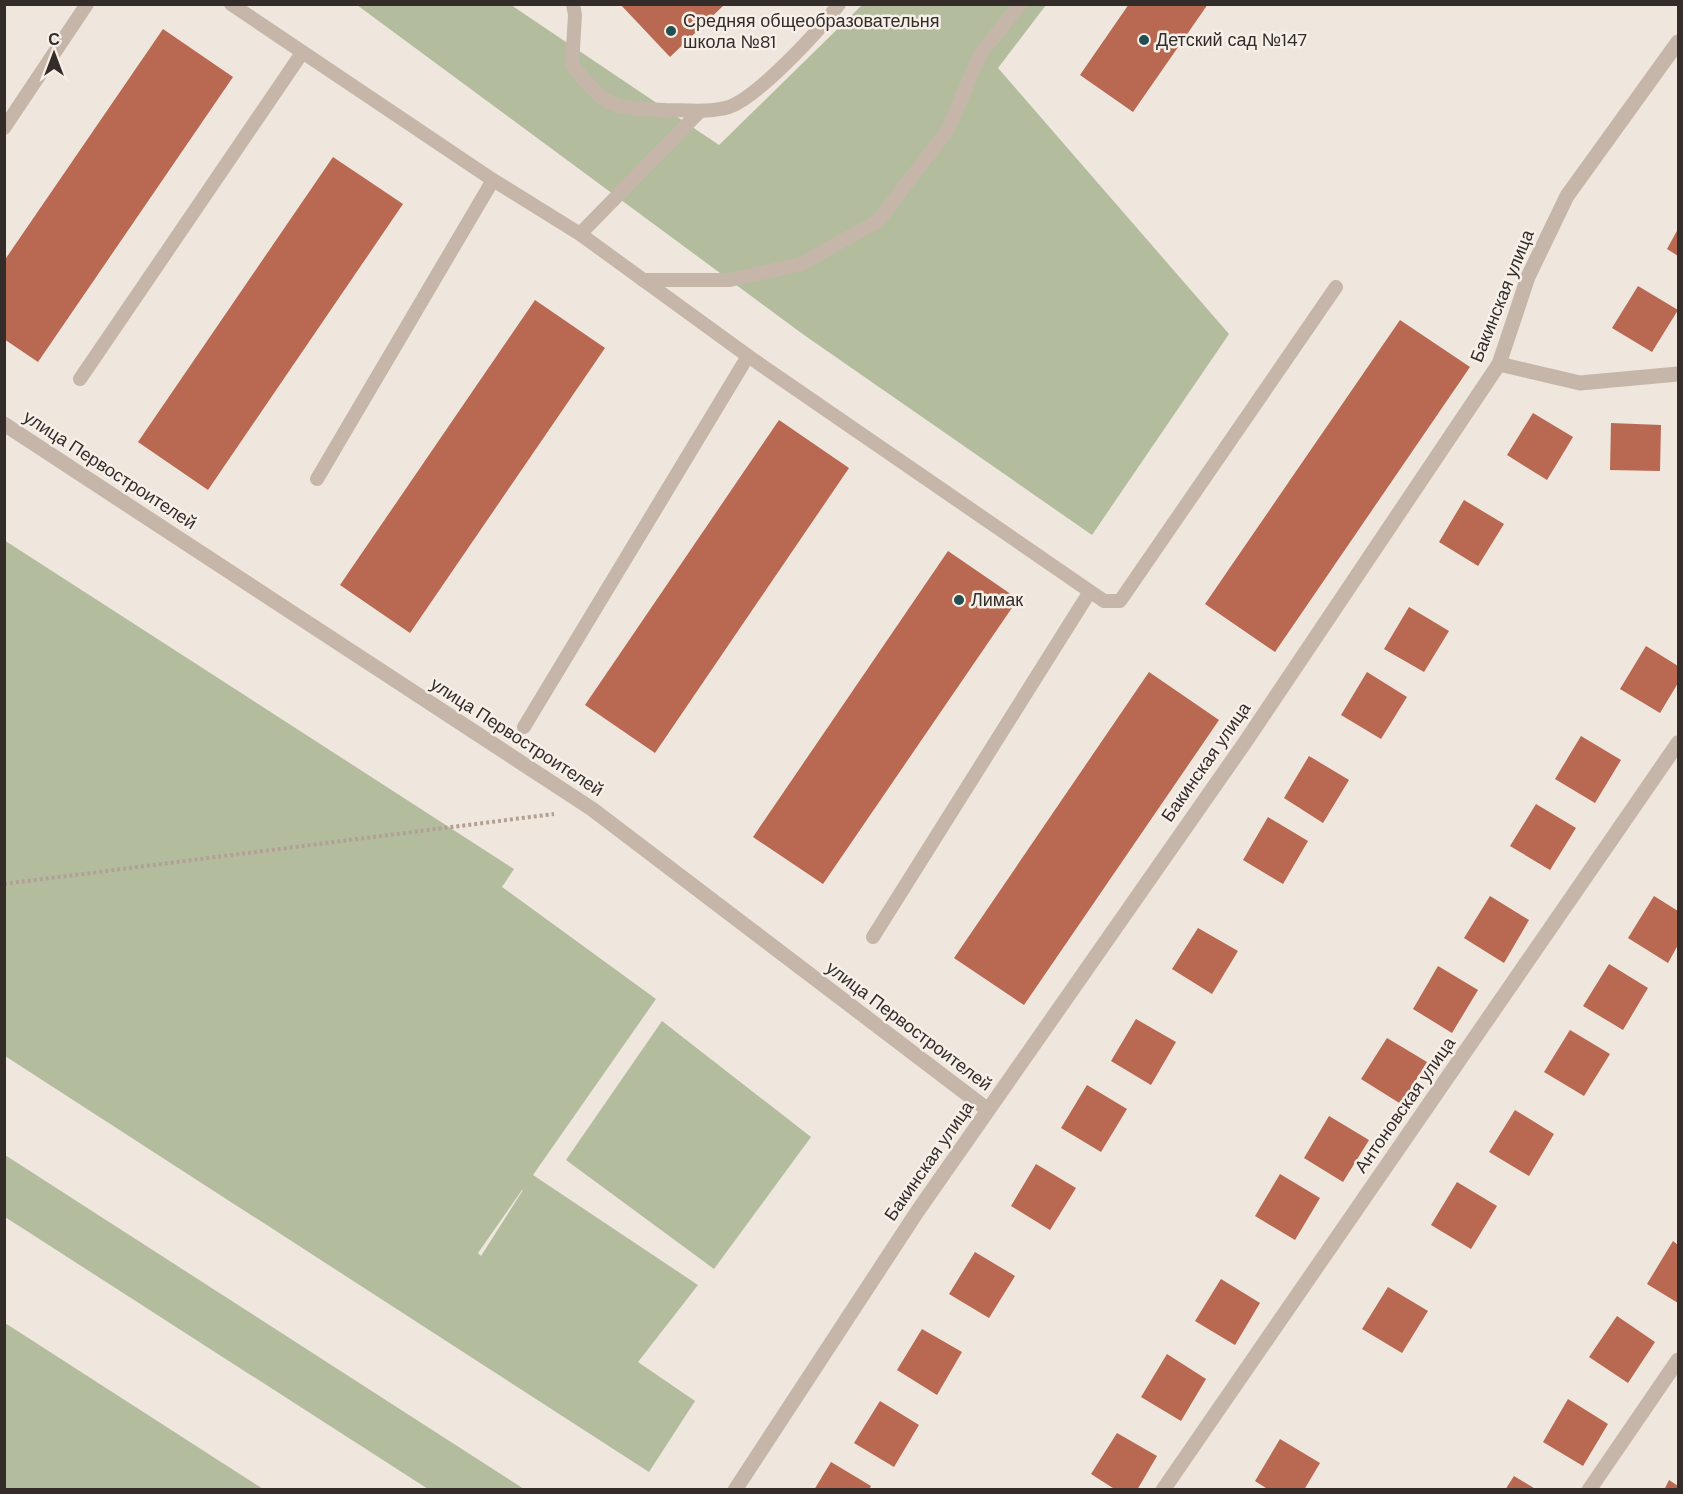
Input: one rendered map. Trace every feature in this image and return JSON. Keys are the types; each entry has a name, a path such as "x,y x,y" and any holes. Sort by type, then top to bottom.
{"street":[{"name":"Бакинская улица","path":"735,1490 917,1212 1246,741 1500,364 1528,277 1567,196 1678,42"},
{"path":"1500,364 1580,383 1678,374"},
{"name":"улица Первостроителей","path":"4,424 591,809 988,1110"},
{"name":"Антоновская улица","path":"1163,1490 1678,743"},
{"path":"1589,1490 1678,1360"}],"lane":[{"path":"4,128 87,4"},
{"path":"231,4 493,180 580,234 748,356 1089,593 1104,601 1120,601 1336,287"},
{"path":"573,4 575,15 572,64 600,98 626,109 700,111 730,106 758,88 826,22 840,4"},
{"path":"643,280 730,280 801,264 878,220 947,130 981,53 1020,4"},
{"path":"80,379 302,53"},
{"path":"580,234 700,111"},
{"path":"317,479 493,180"},
{"path":"524,727 748,356"},
{"path":"873,937 1089,593"}],"path":[{"path":"4,884 591,809"}],"green space":[{"path":"357,5 511,5 719,145 862,5 1046,5 998,68 1229,334 1092,535 804,335"},
{"path":"4,540 514,869 502,887 656,999 533,1175 698,1285 638,1362 695,1401 649,1472 5,1056","holes":["523,1190 481,1256 478,1253"]},
{"path":"662,1021 811,1137 714,1269 566,1160"},
{"path":"5,1155 524,1489 428,1489 5,1217"},
{"path":"5,1323 263,1489 5,1489"}],"building":[{"name":"Средняя общеобразовательня школа №81","path":"620,4 725,4 670,57"},
{"name":"Детский сад №147","path":"1129,4 1208,4 1133,112 1080,75"},
{"path":"163,29 233,77 38,362 4,339 4,261"},
{"path":"333,157 403,204 208,490 138,442"},
{"path":"1678,229 1678,256 1667,249"},
{"path":"1638,286 1678,310 1652,352 1612,328"},
{"path":"535,300 605,348 410,633 340,585"},
{"path":"1400,320 1470,367 1275,652 1205,604"},
{"path":"1533,413 1573,437 1547,480 1507,455"},
{"path":"779,420 849,468 655,753 585,705"},
{"path":"1611,423 1661,425 1660,471 1610,470"},
{"path":"1464,500 1504,524 1478,566 1439,542"},
{"path":"948,551 1018,599 823,884 753,837"},
{"path":"1409,607 1449,631 1424,672 1384,649"},
{"path":"1646,646 1678,666 1678,683 1660,713 1620,689"},
{"path":"1149,672 1219,720 1024,1005 954,958"},
{"path":"1367,672 1407,697 1381,739 1341,715"},
{"path":"1581,736 1621,760 1595,803 1555,779"},
{"path":"1309,756 1349,780 1323,823 1284,798"},
{"path":"1536,804 1576,828 1550,870 1510,846"},
{"path":"1268,817 1308,841 1283,884 1243,860"},
{"path":"1490,896 1529,920 1504,963 1464,938"},
{"path":"1654,896 1678,911 1678,945 1668,963 1628,938"},
{"path":"1198,928 1238,951 1212,994 1172,969"},
{"path":"1609,964 1648,988 1623,1030 1583,1006"},
{"path":"1438,966 1478,990 1452,1033 1413,1009"},
{"path":"1136,1019 1176,1042 1151,1085 1111,1061"},
{"path":"1570,1030 1610,1054 1584,1096 1544,1072"},
{"path":"1387,1038 1427,1062 1401,1104 1361,1079"},
{"path":"1087,1085 1127,1109 1101,1152 1061,1128"},
{"path":"1515,1110 1554,1134 1529,1176 1489,1152"},
{"path":"1329,1116 1369,1140 1343,1182 1304,1158"},
{"path":"1036,1164 1076,1188 1050,1230 1011,1206"},
{"path":"1280,1174 1320,1198 1295,1240 1255,1216"},
{"path":"1457,1182 1497,1206 1471,1249 1431,1225"},
{"path":"1673,1241 1678,1245 1678,1303 1647,1284"},
{"path":"975,1252 1015,1276 989,1318 949,1294"},
{"path":"1221,1279 1260,1303 1235,1345 1195,1321"},
{"path":"1388,1287 1428,1311 1402,1353 1362,1329"},
{"path":"1617,1316 1655,1342 1628,1383 1589,1357"},
{"path":"922,1329 962,1352 937,1395 897,1370"},
{"path":"1167,1354 1206,1379 1181,1421 1141,1397"},
{"path":"1568,1399 1608,1424 1583,1466 1543,1442"},
{"path":"880,1401 919,1425 894,1467 854,1443"},
{"path":"1117,1433 1157,1456 1137,1490 1116,1490 1091,1474"},
{"path":"1280,1439 1320,1463 1304,1490 1269,1490 1255,1481"},
{"path":"831,1462 871,1486 869,1490 814,1490"},
{"path":"1514,1476 1537,1490 1505,1490"},
{"path":"1669,1480 1678,1486 1678,1490 1664,1490"}],"place":[{"name":"Средняя общеобразовательня школа №81","path":"671,31"},
{"name":"Детский сад №147","path":"1144,40"},
{"name":"Лимак","path":"959,600"}]}
